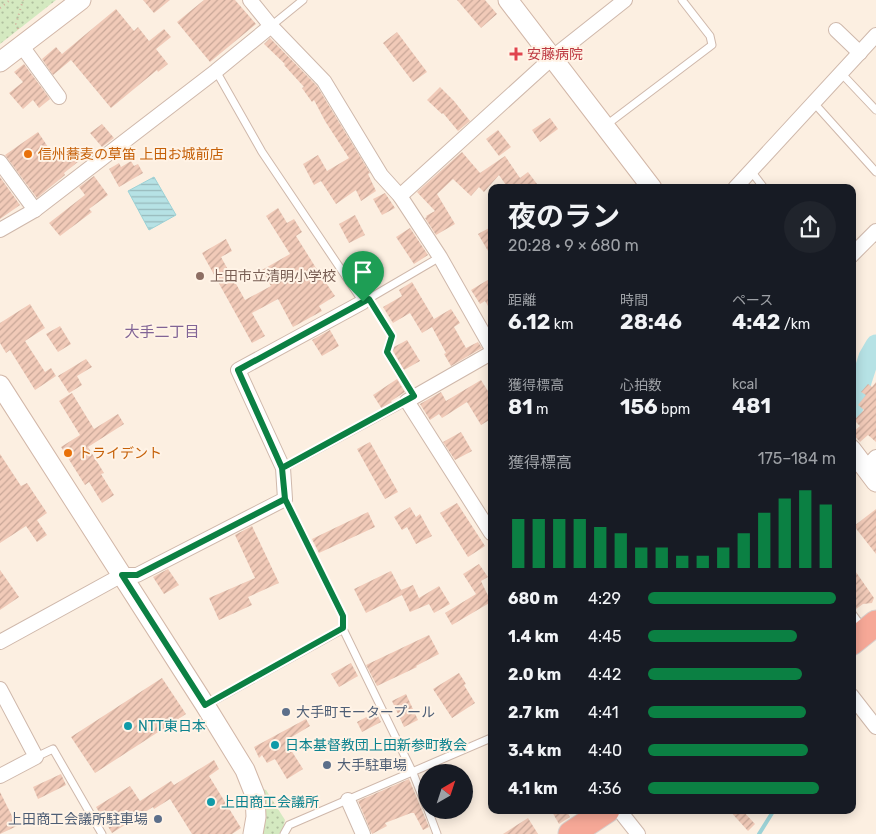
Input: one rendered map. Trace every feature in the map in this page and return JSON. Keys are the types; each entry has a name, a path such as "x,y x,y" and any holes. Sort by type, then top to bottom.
{"highway":[{"path":"571,834 601,814"}],"street":[{"path":"0,62 20,38 81,0"},
{"path":"250,0 271,26 324,81 381,175 400,196 440,256 488,342"},
{"path":"508,0 649,184"},
{"path":"400,196 553,57 625,0"},
{"path":"0,230 35,210 216,71 271,26"},
{"path":"836,30 860,53"},
{"path":"739,184 876,35"},
{"path":"20,38 59,97"},
{"path":"0,162 35,210"},
{"path":"856,251 876,230"},
{"path":"0,642 122,575 137,575 285,499 282,468 238,370 366,301"},
{"path":"488,355 410,398 488,529"},
{"path":"0,385 245,770 255,795 256,817 253,834"},
{"path":"856,454 873,469"},
{"path":"0,689 36,757 0,776"},
{"path":"856,701 876,727"},
{"path":"348,800 363,834"},
{"path":"622,814 638,834"}],"lane":[{"path":"271,26 304,0"},
{"path":"605,126 712,45 710,36 682,0"},
{"path":"216,71 262,152 366,301 440,256"},
{"path":"841,73 876,110"},
{"path":"814,103 876,172"},
{"path":"751,171 761,184"},
{"path":"282,468 410,398 387,352 392,336"},
{"path":"285,499 343,616 343,628 418,786"},
{"path":"205,705 343,628"},
{"path":"284,834 289,824 413,773 488,739"},
{"path":"36,757 53,749 99,833"},
{"path":"431,819 437,834"}],"path":[{"path":"0,8 10,0"},
{"path":"20,38 16,24 23,0"},
{"path":"366,301 392,336"}],"green space":[{"path":"0,0 56,0 0,44"},
{"path":"263,789 266,790 285,820 283,829 279,834 262,834"}],"water":[{"path":"154,177 176,215 149,230 128,191"}],"building":[{"path":"143,0 170,0 154,13"},
{"path":"204,0 235,0 256,24 210,62 177,22"},
{"path":"457,0 485,0 497,14 481,28"},
{"path":"116,9 134,31 138,27 149,41 164,29 171,37 156,49 168,64 158,72 157,70 111,108 71,60 53,75 42,59 56,47 62,54"},
{"path":"397,32 427,72 413,82 383,43"},
{"path":"270,38 317,86 370,173 368,174 376,191 361,201 356,190 336,204 321,181 314,185 303,164 318,155 327,171 349,158 314,100 312,102 302,88 304,87 285,64 264,44"},
{"path":"24,64 50,99 39,108 33,100 23,109 9,93 23,82 14,72"},
{"path":"440,87 470,121 458,131 443,113 427,100"},
{"path":"550,118 558,129 540,142 532,130"},
{"path":"102,124 114,138 102,147 90,133"},
{"path":"498,130 511,147 499,156 486,139"},
{"path":"38,132 56,159 68,149 79,161 37,198 5,155"},
{"path":"462,152 480,173 505,156 520,178 528,172 537,184 505,184 499,175 491,184 488,184 488,187 484,192 479,187 471,196 453,179 437,194 455,224 436,235 425,218 435,211 417,192"},
{"path":"131,161 134,166 138,164 143,173 119,187 109,169 119,163 121,167"},
{"path":"94,176 108,195 89,209 92,212 60,236 49,223 85,195 79,187"},
{"path":"0,177 20,205 0,219"},
{"path":"385,193 395,208 382,215 373,199"},
{"path":"278,208 287,223 294,219 302,232 296,236 321,276 330,271 334,279 326,283 335,296 319,306 322,311 293,327 278,299 252,313 265,336 252,343 202,253 226,239 232,251 221,257 245,300 271,286 262,270 290,254 266,216"},
{"path":"355,215 365,235 349,243 339,224"},
{"path":"410,228 428,255 414,264 396,237"},
{"path":"488,229 488,251 478,234"},
{"path":"371,267 381,282 364,293 354,278"},
{"path":"488,280 488,306 485,301 480,304 471,290"},
{"path":"412,282 434,319 451,309 460,323 454,327 466,348 478,342 482,348 451,366 432,327 422,333 410,313 393,323 383,307 402,296 399,290"},
{"path":"30,304 45,328 25,341 45,372 51,368 56,376 35,390 10,350 6,353 0,343 0,323"},
{"path":"60,326 71,344 58,352 46,334"},
{"path":"330,330 339,346 322,356 312,340"},
{"path":"407,340 420,361 404,370 393,351 394,347"},
{"path":"86,359 92,367 77,376 82,385 69,393 58,376"},
{"path":"397,379 405,392 382,409 373,395"},
{"path":"481,380 488,391 488,421 481,425 467,402 442,418 439,414 430,420 420,404 441,392 446,401"},
{"path":"876,382 876,442 868,435 860,442 856,438 856,430 860,426 856,422 856,418 864,410 858,405 866,395 861,392 868,384 872,387"},
{"path":"72,393 94,429 118,414 124,424 88,447 104,473 101,474 114,495 102,503 89,482 85,485 61,447 80,435 59,401"},
{"path":"461,432 472,451 455,460 443,442"},
{"path":"370,442 398,492 385,499 357,449"},
{"path":"0,454 21,486 27,483 47,513 37,520 47,535 37,542 26,526 0,543"},
{"path":"457,503 485,546 468,557 440,513"},
{"path":"410,507 416,517 420,514 432,536 416,544 407,527 402,530 394,517"},
{"path":"876,509 876,554 856,529 856,524"},
{"path":"368,512 375,527 319,553 312,539"},
{"path":"252,526 279,583 248,597 252,605 219,620 209,598 255,578 235,535"},
{"path":"479,564 488,577 481,581 488,596 488,604 452,625 445,613 476,594 463,574"},
{"path":"168,569 179,585 164,594 153,577"},
{"path":"0,570 19,597 0,610"},
{"path":"391,571 401,590 413,585 419,598 439,586 450,604 434,613 429,604 410,612 402,595 366,613 354,589"},
{"path":"856,572 874,598 872,603 863,604 856,609"},
{"path":"429,635 439,654 377,686 366,665"},
{"path":"351,663 358,676 339,687 331,674"},
{"path":"459,673 475,703 452,718 433,689"},
{"name":"NTT東日本","path":"162,678 186,714 95,773 71,737"},
{"path":"406,694 418,720 404,727 392,701"},
{"path":"376,712 381,722 362,732 357,722"},
{"path":"306,719 310,726 290,738 293,744 291,750 303,769 287,779 275,759 267,763 262,755 259,758 254,747"},
{"path":"214,760 219,769 209,776 241,828 232,834 192,834 170,799 154,809 153,807 112,833 96,807 130,786 140,801 171,781 174,785"},
{"path":"61,774 66,785 38,799 33,787"},
{"path":"409,779 418,801 418,819 426,819 429,827 423,830 414,813 411,813 385,823 387,826 372,834 358,801"},
{"path":"0,792 17,826 0,834"},
{"path":"553,814 568,814 570,817 559,824"},
{"path":"733,814 746,814 755,824 748,831"},
{"path":"528,818 538,834 503,834"}],"waterway":[{"path":"856,397 869,357 876,345"},
{"path":"759,834 772,814"}],"place":[{"name":"安藤病院","path":"516,54"},
{"name":"信州蕎麦の草笛 上田お城前店","path":"28,154"},
{"name":"上田市立清明小学校","path":"200,276"},
{"name":"トライデント","path":"68,453"},
{"name":"大手町モータープール","path":"286,712"},
{"name":"NTT東日本","path":"128,726"},
{"name":"日本基督教団上田新参町教会","path":"275,745"},
{"name":"大手駐車場","path":"327,765"},
{"name":"上田商工会議所","path":"211,802"},
{"name":"上田商工会議所駐車場","path":"158,819"}],"district":[{"name":"大手二丁目","path":"162,332"}],"route":[{"path":"363,302 238,370 282,468 285,499 137,575 122,575 205,705 343,628 343,616 285,499 282,468 414,396 387,352 392,336 369,299 363,302"}]}
